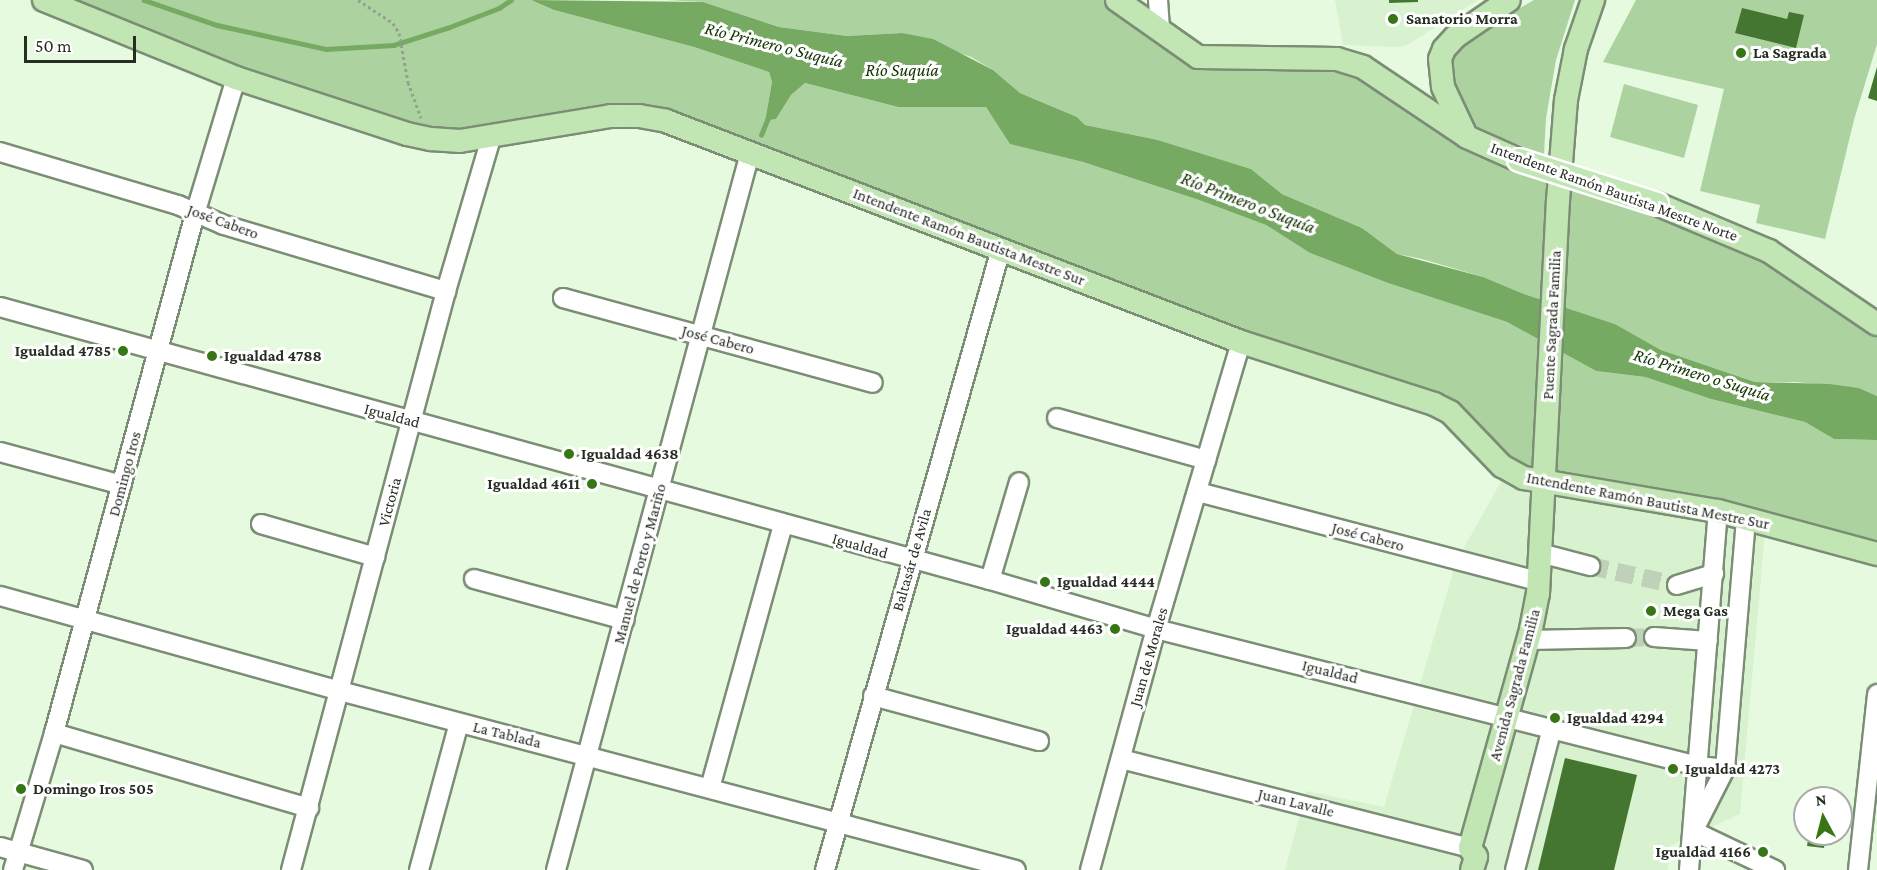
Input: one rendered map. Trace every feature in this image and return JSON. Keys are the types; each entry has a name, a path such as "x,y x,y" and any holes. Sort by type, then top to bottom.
{"main road":[{"name":"Intendente Ramón Bautista Mestre Sur","path":"44,0 236,78 407,134 460,141 611,116 639,116 666,121 1241,342 1434,404 1450,412 1502,466 1524,478 1718,511 1877,554"},
{"name":"Intendente Ramón Bautista Mestre Norte","path":"1117,0 1198,57 1348,62 1372,72 1467,137 1519,160 1657,204 1769,251 1877,324"},
{"path":"1467,137 1443,87 1440,59 1444,49 1455,37 1509,0"},
{"name":"Puente Sagrada Familia","path":"1545,448 1558,201 1571,69 1593,0"},
{"name":"Avenida Sagrada Familia","path":"1456,870 1461,853 1471,859 1536,609 1545,448"}],"street":[{"path":"1158,0 1160,31"},
{"name":"Domingo Iros","path":"13,870 9,850 54,733 195,214 236,78"},
{"name":"Victoria","path":"291,870 446,291 492,135"},
{"name":"José Cabero","path":"0,152 178,205 224,225 446,291"},
{"name":"Manuel de Porto y Mariño","path":"556,870 589,756 750,153"},
{"name":"Baltasár de Avila","path":"825,870 1001,249"},
{"name":"José Cabero","path":"563,298 873,383"},
{"name":"Igualdad","path":"0,308 990,580 1156,629 1698,766 1725,769"},
{"name":"Juan de Morales","path":"1090,870 1156,629 1241,342"},
{"path":"1058,418 1206,460"},
{"path":"0,452 122,485"},
{"path":"990,580 1019,482"},
{"name":"José Cabero","path":"1197,492 1538,581"},
{"path":"1689,870 1718,511"},
{"path":"1693,831 1725,769 1746,518"},
{"path":"261,524 375,557"},
{"path":"710,788 783,524"},
{"path":"1540,553 1590,566"},
{"path":"1677,585 1714,574"},
{"path":"474,579 625,620"},
{"name":"La Tablada","path":"0,596 340,691 1016,870"},
{"path":"1654,637 1708,641"},
{"path":"1528,640 1626,638"},
{"path":"1858,870 1871,813 1877,694"},
{"path":"873,696 1039,741"},
{"path":"419,870 459,723"},
{"path":"1515,870 1552,728"},
{"path":"54,733 309,808"},
{"name":"Juan Lavalle","path":"1121,759 1471,859"},
{"path":"1693,831 1774,870"},
{"path":"9,850 83,870"}],"path":[{"path":"358,0 393,23 399,33 408,82 421,118"}],"shaded area":[{"path":"44,0 531,0 554,10 694,47 769,72 772,82 765,121 776,119 791,95 805,83 898,107 986,107 1011,144 1083,162 1199,200 1266,225 1310,253 1388,283 1507,322 1596,371 1645,377 1711,399 1805,422 1834,439 1877,440 1877,554 1543,482 1459,421 666,121 431,139"},
{"path":"666,0 1117,0 1191,54 1337,59 1519,160 1538,179 1746,239 1877,324 1877,396 1859,388 1795,382 1755,382 1661,350 1615,324 1524,294 1483,277 1397,254 1362,228 1282,194 1251,169 1158,140 1085,125 1077,117 1020,93 993,70 971,57 902,33 847,36 779,27 703,2"},
{"name":"Sanatorio Morra","path":"1335,0 1478,0 1407,45 1398,47 1343,45"},
{"path":"1534,0 1575,0 1556,60 1546,118 1544,155 1472,126 1447,74 1451,52 1468,38"},
{"name":"La Sagrada","path":"1636,0 1877,0 1877,44 1854,120 1825,239 1756,223 1760,205 1700,191 1724,89 1603,62"},
{"path":"1624,84 1698,105 1684,158 1610,137"},
{"path":"1502,480 1765,532 1740,814 1670,846 1668,870 1285,870 1306,791 1384,807 1456,562"}],"water":[{"name":"Río Suquía","path":"531,0 703,2 779,27 847,36 902,33 933,39 993,70 1020,93 1077,117 1085,125 1158,140 1251,169 1282,194 1362,228 1397,254 1483,277 1524,294 1615,324 1661,350 1755,382 1829,384 1859,388 1877,396 1877,440 1834,439 1805,422 1711,399 1645,377 1596,371 1507,322 1388,283 1310,253 1266,225 1199,200 1083,162 1010,144 986,107 898,107 805,83 791,95 776,119 765,121 772,82 769,72 694,47 554,10"}],"building":[{"path":"1389,0 1418,0 1418,2 1389,3"},
{"path":"1742,8 1787,19 1789,12 1804,15 1796,48 1735,33"},
{"path":"1877,67 1877,101 1868,98"},
{"path":"1565,758 1637,775 1614,870 1538,870"}],"waterway":[{"path":"144,0 217,25 326,49 394,45 447,28 499,8 511,0"},
{"path":"761,135 768,118"}],"tunnel":[{"path":"1590,566 1677,585"},
{"path":"1626,638 1654,637"}],"place":[{"name":"Sanatorio Morra","path":"1393,19"},
{"name":"La Sagrada","path":"1741,53"},
{"name":"Igualdad 4785","path":"123,351"},
{"name":"Igualdad 4788","path":"212,356"},
{"name":"Igualdad 4638","path":"569,454"},
{"name":"Igualdad 4611","path":"592,484"},
{"name":"Igualdad 4444","path":"1045,582"},
{"name":"Mega Gas","path":"1651,611"},
{"name":"Igualdad 4463","path":"1115,629"},
{"name":"Igualdad 4294","path":"1555,718"},
{"name":"Igualdad 4273","path":"1673,769"},
{"name":"Domingo Iros 505","path":"21,789"},
{"name":"Igualdad 4166","path":"1763,852"}],"water label":[{"name":"Río Primero o Suquía","path":"774,45"},
{"name":"Río Primero o Suquía","path":"1248,203"},
{"name":"Río Primero o Suquía","path":"1702,375"}]}
